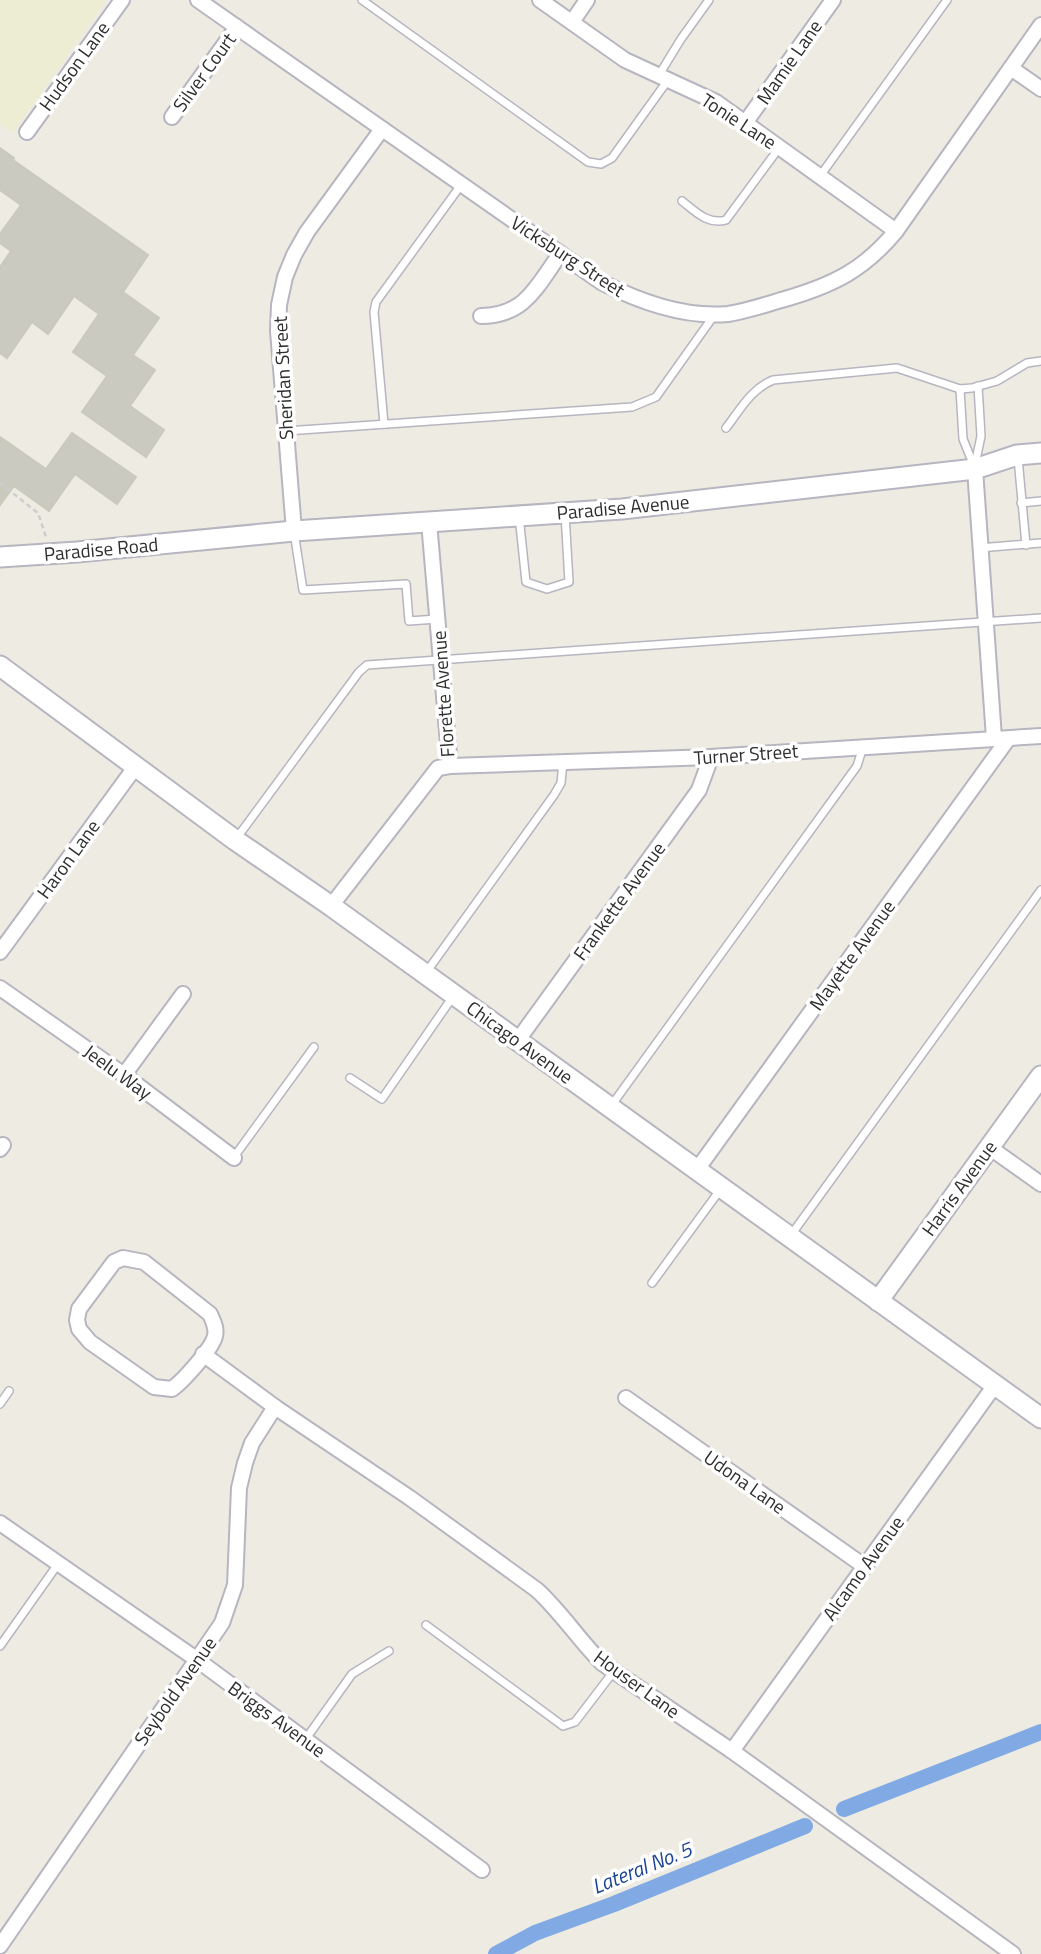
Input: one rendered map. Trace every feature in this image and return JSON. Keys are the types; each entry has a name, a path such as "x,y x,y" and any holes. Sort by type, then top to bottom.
{"street":[{"name":"Hudson Lane","path":"27,132 121,0"},
{"name":"Vicksburg Street","path":"198,0 601,282 625,295 674,310 715,314 748,309 831,284 862,265 882,248 1041,25"},
{"name":"Tonie Lane","path":"540,0 625,60 716,102 896,231"},
{"path":"572,22 587,0"},
{"name":"Mamie Lane","path":"745,123 833,0"},
{"name":"Silver Court","path":"172,117 237,27"},
{"path":"1011,68 1041,89"},
{"name":"Sheridan Street","path":"294,531 278,331 279,305 285,277 307,232 382,129"},
{"path":"481,316 508,312 530,298 560,254"},
{"name":"Paradise Avenue","path":"203,540 294,531 622,509 975,469 1017,455 1041,453"},
{"path":"975,469 985,622 1001,739"},
{"name":"Florette Avenue","path":"331,906 425,782 438,768 450,766 429,522"},
{"name":"Paradise Road","path":"0,557 203,540"},
{"name":"Chicago Avenue","path":"0,666 235,839 1041,1418"},
{"name":"Turner Street","path":"450,766 711,757 1041,736"},
{"name":"Mayette Avenue","path":"696,1171 1001,739"},
{"name":"Frankette Avenue","path":"518,1040 699,790 711,757"},
{"name":"Haron Lane","path":"0,952 136,766"},
{"name":"Jeelu Way","path":"0,988 124,1075 234,1158"},
{"path":"124,1075 183,994"},
{"name":"Harris Avenue","path":"878,1301 1041,1076"},
{"path":"989,1147 1041,1184"},
{"path":"123,1258 145,1262 210,1314 215,1324 215,1335 203,1354 172,1389 153,1387 82,1335 77,1320 79,1309 114,1262 123,1258"},
{"name":"Houser Lane","path":"203,1354 275,1407 410,1497 537,1590 554,1606 584,1645 614,1671 732,1751 1013,1954"},
{"name":"Alcamo Avenue","path":"732,1751 995,1385"},
{"name":"Udona Lane","path":"626,1398 864,1566"},
{"name":"Seybold Avenue","path":"0,1946 222,1623 234,1585 239,1488 245,1463 252,1443 275,1407"},
{"name":"Briggs Avenue","path":"0,1523 196,1659 482,1870"},
{"path":"984,1954 993,1940"}],"lane":[{"path":"362,0 588,162 596,164 612,158 664,78 681,39 709,0"},
{"path":"820,176 947,0"},
{"path":"682,201 707,220 716,223 726,220 779,147"},
{"path":"384,424 374,312 376,302 461,185"},
{"path":"286,431 644,404 656,397 715,314"},
{"path":"726,428 751,394 773,380 897,368 960,389 997,381 1027,363 1041,361"},
{"path":"975,469 981,436 978,386"},
{"path":"960,389 962,439 975,469"},
{"path":"1017,455 1026,545"},
{"path":"1021,503 1041,501"},
{"path":"519,516 526,582 547,589 569,582 565,512"},
{"path":"294,531 303,590 406,584 409,621 438,619"},
{"path":"979,548 1041,543"},
{"path":"235,839 359,671 367,664 1041,618"},
{"path":"610,1108 857,766 863,746"},
{"path":"425,974 554,795 561,783 563,762"},
{"path":"790,1238 1041,890"},
{"path":"350,1078 382,1099 455,995"},
{"path":"234,1158 314,1047"},
{"path":"652,1283 721,1188"},
{"path":"0,1404 9,1391"},
{"path":"0,1646 58,1564"},
{"path":"426,1625 563,1726 575,1722 614,1671"},
{"path":"305,1740 352,1674 389,1651"}],"path":[{"path":"0,484 38,513 52,554"}],"shaded area":[{"path":"0,0 106,0 13,133 0,123"}],"building":[{"path":"0,148 14,158 13,160 148,255 123,292 159,318 133,355 155,370 130,406 164,430 146,457 82,412 107,376 73,352 99,314 74,296 48,334 32,322 7,358 0,353 0,267 11,251 0,243 0,234 21,205 0,190"},
{"path":"72,433 136,477 117,504 75,474 49,511 14,486 0,505 0,437 46,469"}],"waterway":[{"name":"Lateral No. 5","path":"844,1809 1041,1732"},
{"name":"Lateral No. 5","path":"496,1954 535,1933 614,1904 805,1826"}]}
